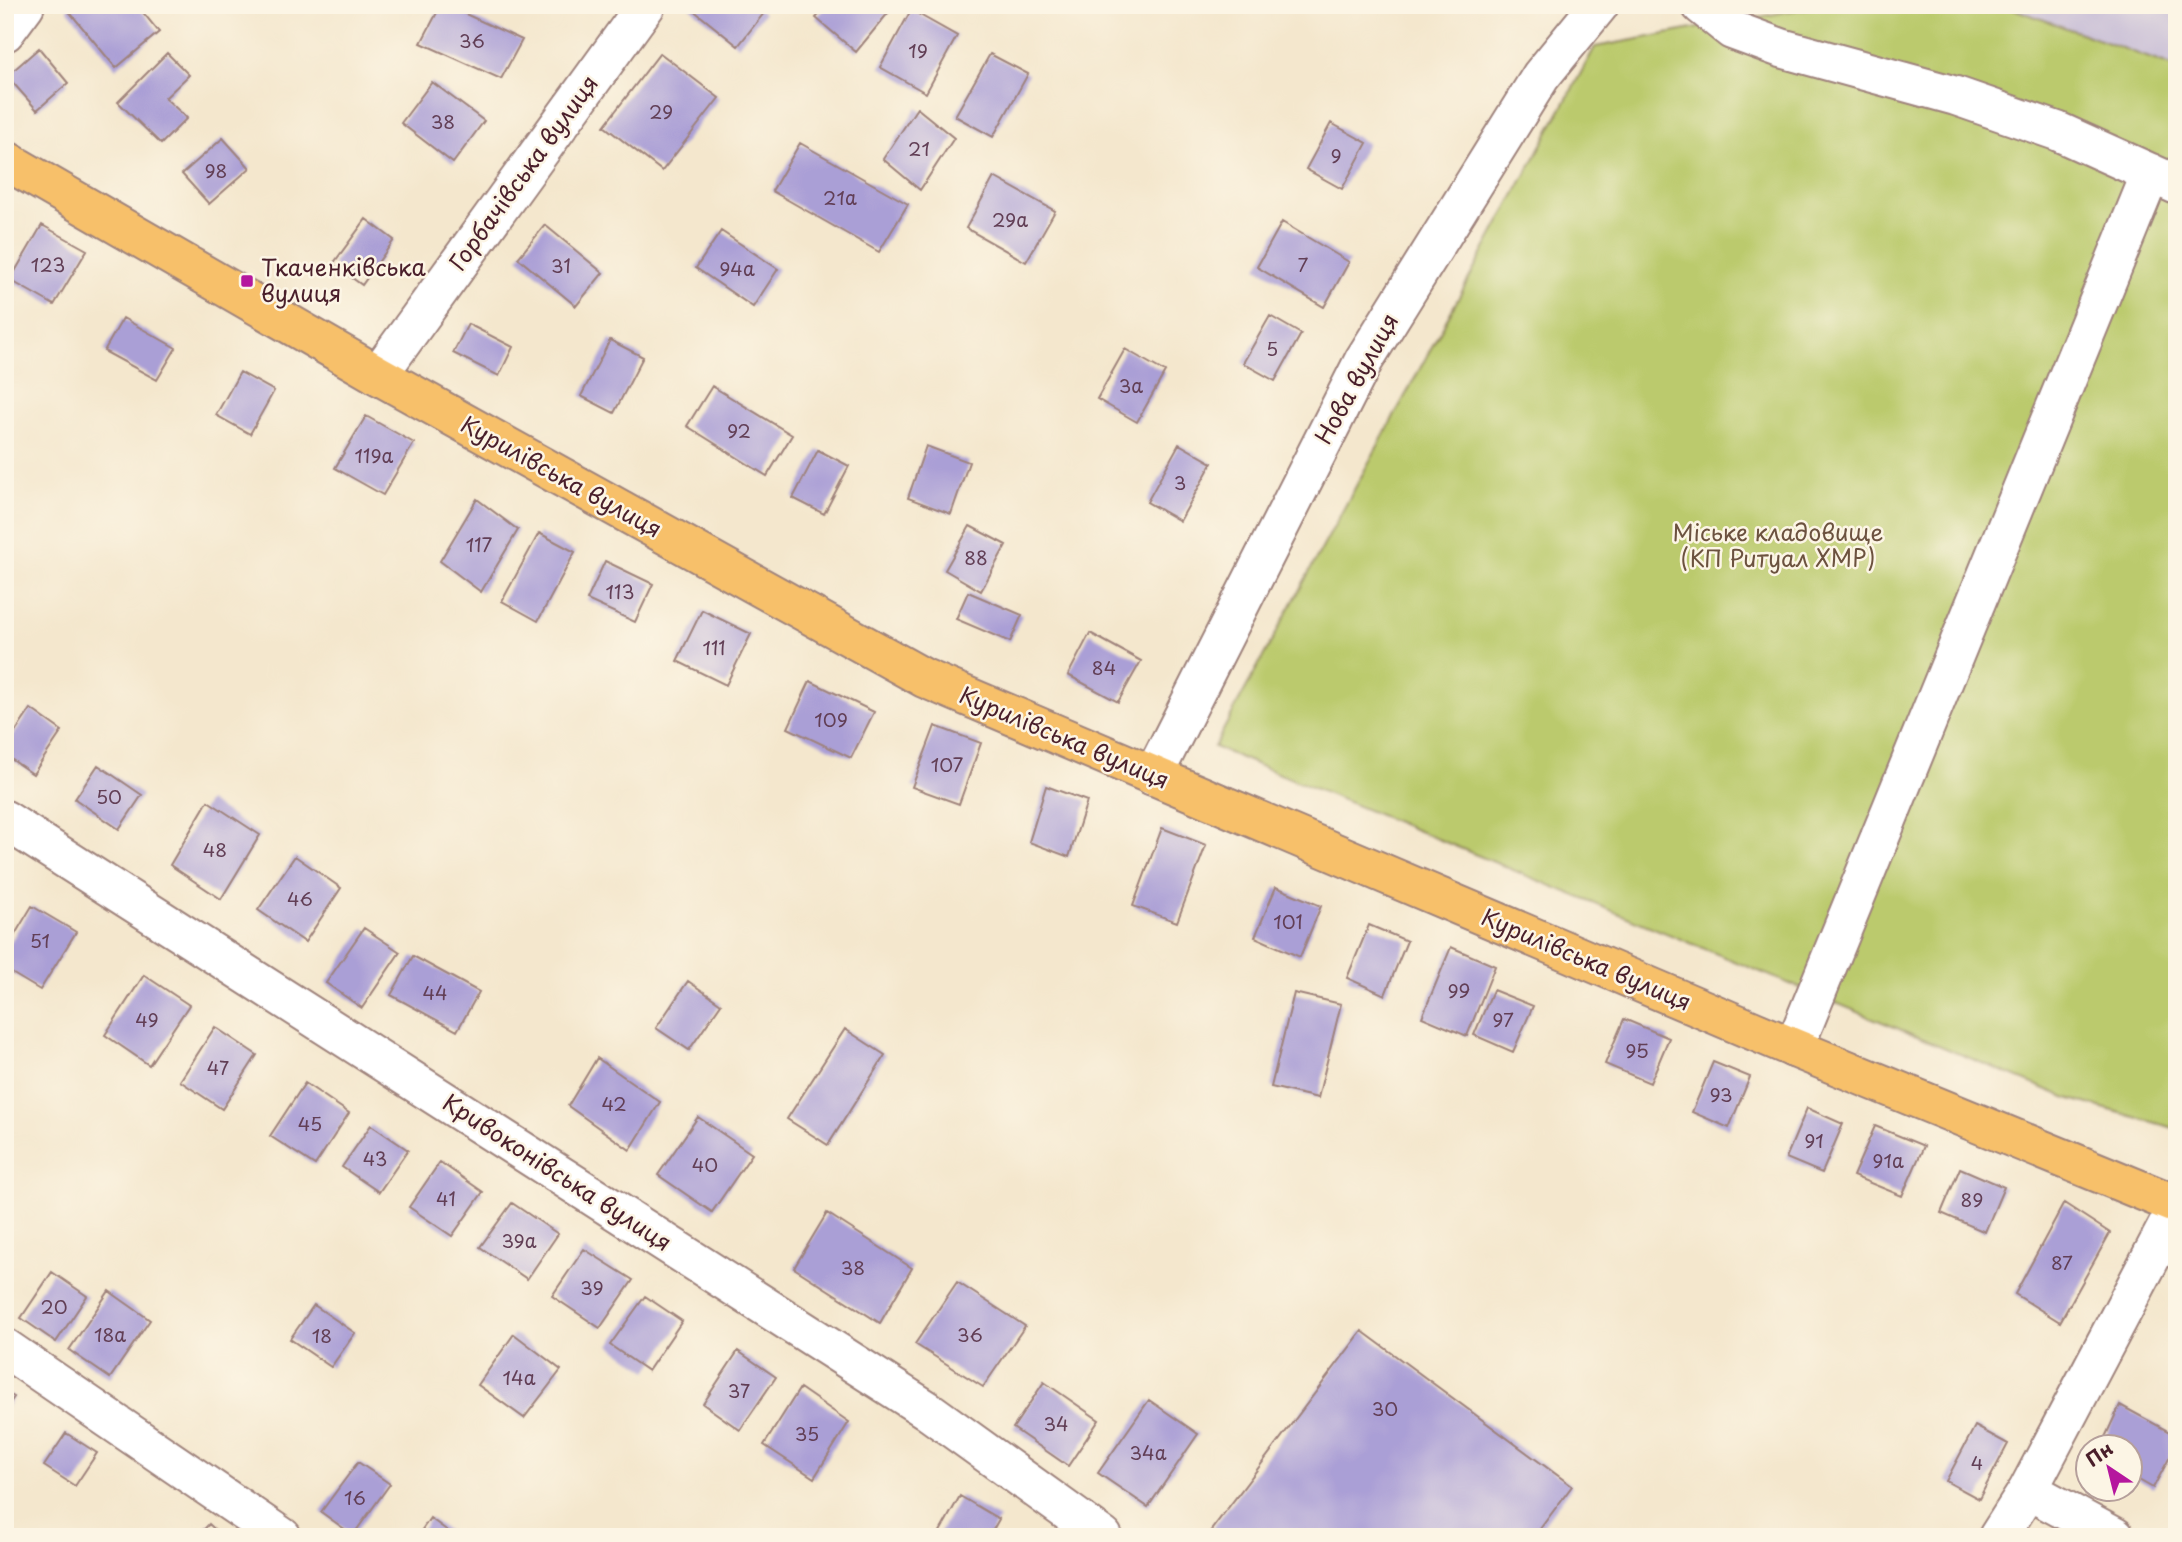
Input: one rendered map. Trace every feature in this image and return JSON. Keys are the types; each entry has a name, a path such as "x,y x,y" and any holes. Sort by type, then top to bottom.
{"main road":[{"name":"Курилівська вулиця","path":"5,160 378,376 924,678 1794,1048 2177,1207"}],"street":[{"path":"5,32 24,5"},
{"name":"Горбачівська вулиця","path":"378,376 646,5"},
{"name":"Нова вулиця","path":"1153,776 1364,360 1541,76 1599,5"},
{"path":"1701,5 1732,30 1781,48 1994,109 2057,131 2164,179 1794,1048"},
{"name":"Кривоконівська вулиця","path":"5,820 926,1410 1103,1537"},
{"path":"1998,1537 2028,1489 2177,1207"},
{"path":"5,1348 282,1537"},
{"path":"2028,1489 2115,1537"}],"shaded area":[{"path":"2003,5 2177,5 2177,68"}],"green space":[{"name":"Міське кладовище (КП Ритуал ХМР)","path":"1823,5 2003,5 2177,68 2177,1129 2067,1098 1214,747 1595,47"}],"building":[{"path":"71,5 137,5 159,32 116,68 67,9"},
{"path":"441,5 522,40 501,79 421,43"},
{"path":"687,5 754,5 764,13 738,46"},
{"path":"827,5 893,7 856,52 816,18"},
{"path":"911,10 957,36 926,93 880,67"},
{"path":"39,48 68,83 37,110 7,76"},
{"path":"167,53 189,75 165,98 187,118 161,144 118,102"},
{"path":"660,53 719,98 662,171 604,126"},
{"path":"990,54 1028,74 993,137 955,116"},
{"path":"432,82 484,121 453,163 401,123"},
{"path":"917,108 954,138 920,190 883,159"},
{"path":"1331,123 1367,143 1342,189 1306,169"},
{"path":"223,138 250,168 209,204 182,174"},
{"path":"800,143 908,204 879,252 772,191"},
{"path":"994,177 1055,211 1026,262 966,228"},
{"path":"366,219 394,240 362,285 333,264"},
{"path":"1282,222 1349,262 1324,307 1257,267"},
{"path":"42,225 87,250 54,305 10,280"},
{"path":"545,225 603,273 576,306 518,258"},
{"path":"721,231 778,269 753,307 696,268"},
{"path":"1270,316 1301,334 1275,381 1243,363"},
{"path":"123,318 176,348 157,380 104,351"},
{"path":"468,324 513,347 499,376 453,353"},
{"path":"610,340 643,357 614,413 581,396"},
{"path":"1125,349 1165,372 1137,422 1097,399"},
{"path":"240,372 274,391 250,434 216,415"},
{"path":"712,386 792,435 767,476 687,426"},
{"path":"366,416 414,443 383,495 335,468"},
{"path":"1179,444 1212,463 1180,521 1147,502"},
{"path":"926,446 969,462 951,514 908,498"},
{"path":"818,450 849,466 824,514 793,498"},
{"path":"477,499 518,530 481,592 440,561"},
{"path":"970,526 1006,545 981,591 945,570"},
{"path":"539,533 575,552 538,621 502,601"},
{"path":"605,561 653,584 635,622 587,600"},
{"path":"968,592 1022,615 1010,642 956,619"},
{"path":"702,610 751,634 726,685 677,661"},
{"path":"1090,633 1141,661 1118,702 1068,675"},
{"path":"810,681 874,712 851,758 788,728"},
{"path":"31,709 62,731 33,774 5,755 5,747"},
{"path":"935,726 981,743 959,804 912,787"},
{"path":"98,765 142,795 119,829 75,799"},
{"path":"1046,786 1087,801 1069,857 1029,842"},
{"path":"208,801 260,835 221,899 170,865"},
{"path":"1162,828 1206,845 1177,922 1133,906"},
{"path":"295,856 341,888 305,942 258,910"},
{"path":"1276,887 1321,906 1300,957 1255,937"},
{"path":"32,906 76,932 40,990 5,969 5,951"},
{"path":"1369,925 1407,941 1385,995 1347,978"},
{"path":"364,928 400,952 362,1008 326,983"},
{"path":"1451,947 1495,966 1467,1036 1422,1017"},
{"path":"413,956 479,992 457,1031 391,995"},
{"path":"144,975 189,1005 149,1065 105,1035"},
{"path":"688,981 721,1004 689,1050 656,1028"},
{"path":"1493,990 1533,1006 1513,1052 1474,1035"},
{"path":"1294,993 1341,1004 1318,1098 1271,1087"},
{"path":"1624,1019 1669,1038 1650,1083 1605,1064"},
{"path":"215,1027 257,1055 222,1109 180,1081"},
{"path":"845,1029 885,1055 828,1145 787,1119"},
{"path":"597,1058 660,1102 630,1150 568,1106"},
{"path":"1713,1062 1750,1077 1729,1128 1692,1112"},
{"path":"305,1083 349,1113 315,1165 270,1136"},
{"path":"1807,1108 1843,1124 1822,1173 1786,1158"},
{"path":"698,1117 752,1154 712,1212 658,1175"},
{"path":"371,1125 408,1150 379,1192 342,1167"},
{"path":"1875,1126 1924,1146 1902,1196 1853,1176"},
{"path":"440,1162 483,1192 452,1236 409,1207"},
{"path":"1960,1168 2004,1187 1985,1232 1941,1213"},
{"path":"512,1203 558,1234 527,1279 480,1247"},
{"path":"2064,1203 2110,1233 2060,1322 2015,1294"},
{"path":"827,1213 912,1268 880,1323 794,1268"},
{"path":"584,1249 633,1280 600,1328 552,1296"},
{"path":"52,1272 87,1296 56,1342 21,1318"},
{"path":"957,1282 1025,1326 983,1387 915,1344"},
{"path":"109,1291 150,1320 110,1378 69,1350"},
{"path":"645,1296 682,1321 648,1371 610,1345"},
{"path":"314,1305 355,1333 331,1367 290,1339"},
{"path":"1362,1331 1572,1486 1534,1537 1206,1537"},
{"path":"514,1334 561,1370 524,1418 478,1385"},
{"path":"738,1351 776,1377 740,1430 703,1404"},
{"path":"1044,1382 1099,1420 1068,1466 1013,1428"},
{"path":"800,1388 849,1422 814,1478 764,1445"},
{"path":"5,1392 14,1397 5,1410"},
{"path":"1149,1400 1198,1434 1148,1507 1098,1473"},
{"path":"2120,1405 2177,1436 2177,1444 2153,1488 2144,1483 2144,1434 2107,1434"},
{"path":"1975,1426 2008,1444 1979,1499 1946,1481"},
{"path":"66,1433 97,1453 75,1486 44,1466"},
{"path":"358,1462 390,1484 353,1535 321,1512"},
{"path":"960,1496 999,1519 989,1537 937,1537"},
{"path":"430,1518 456,1537 417,1537"},
{"path":"209,1524 223,1537 197,1537"}],"place":[{"name":"Ткаченківська вулиця","path":"247,281"}]}
